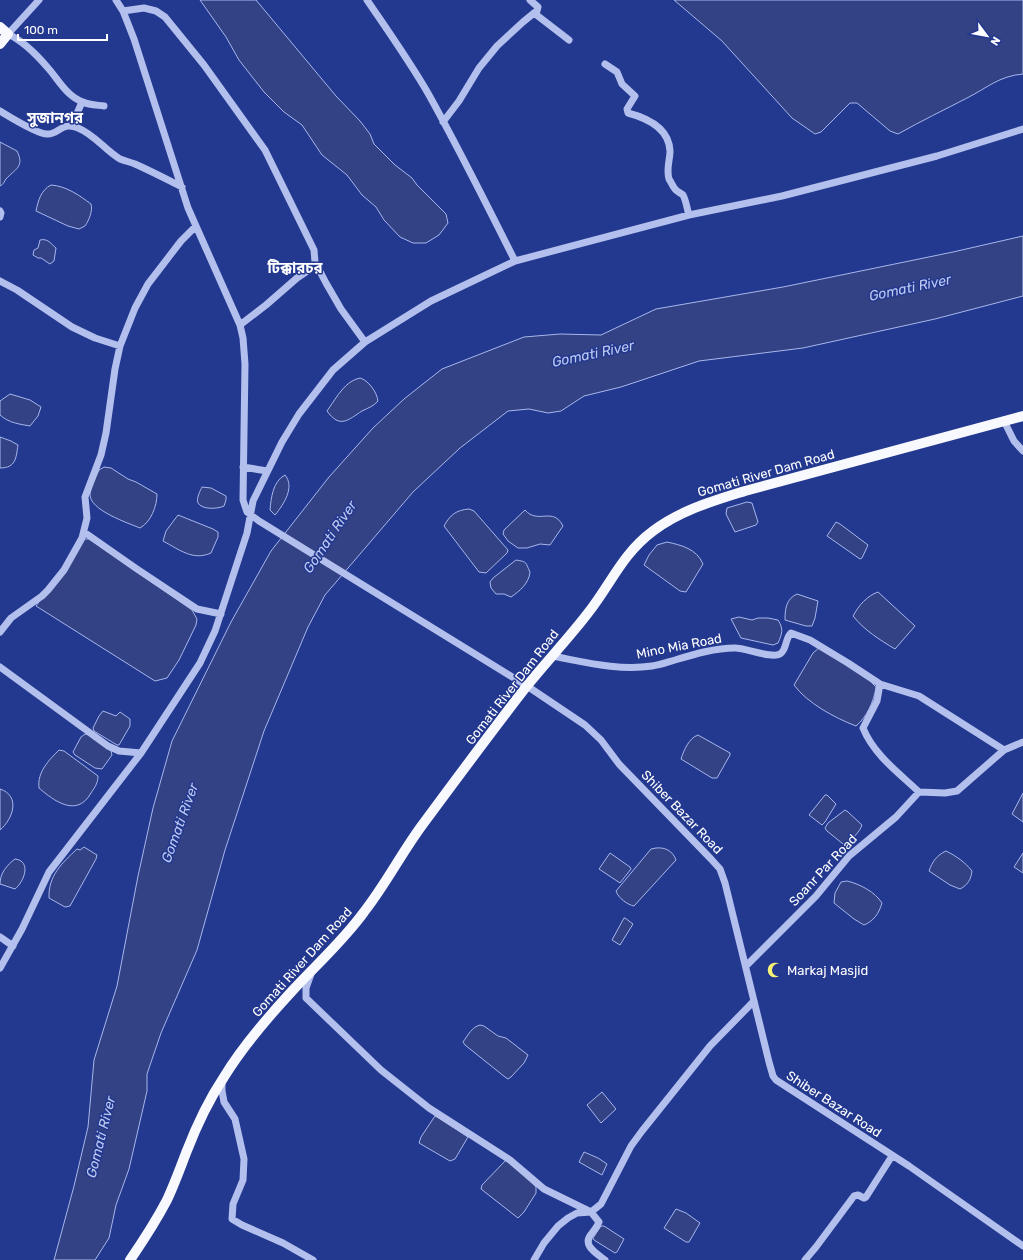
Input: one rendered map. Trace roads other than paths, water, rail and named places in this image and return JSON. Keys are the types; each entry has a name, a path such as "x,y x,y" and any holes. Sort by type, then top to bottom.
{"main road":[{"path":"0,44 4,31"},
{"name":"Gomati River Dam Road","path":"130,1260 168,1199 194,1133 231,1065 269,1016 340,942 366,910 422,825 527,686 588,614 625,558 652,532 682,513 700,505 745,490 1023,416"}],"street":[{"path":"39,0 4,31 20,41 35,54 66,90 82,102 104,106"},
{"path":"116,0 123,11 134,39 188,208 240,325 243,338 245,364 243,500 250,516"},
{"path":"367,0 413,69 462,157 515,261"},
{"path":"442,122 459,101 479,68 497,46 537,11 538,7 530,0"},
{"path":"123,11 144,8 150,8 156,11 165,17 204,64 265,150 314,250 316,265 341,310 365,342"},
{"path":"534,13 569,40"},
{"path":"605,64 617,72 622,84 635,96 627,109 628,113 650,121 664,132 668,138 670,151 668,167 669,178 676,190 684,196 689,215"},
{"path":"76,127 75,118 82,102"},
{"path":"0,111 23,125 43,134 51,133 64,126 76,127 87,133 121,159 182,187"},
{"path":"0,968 22,930 49,872 141,753 200,663 215,631 247,533 253,501 299,414 334,370 365,342 431,301 515,261 689,215 782,196 937,156 1023,129"},
{"path":"0,211 0,217"},
{"path":"0,632 11,618 48,590 64,570 84,532 88,518 85,497 106,433 115,369 120,346 135,308 148,284 181,241 196,226"},
{"path":"240,325 297,278 316,265"},
{"path":"0,281 23,294 72,327 95,338 120,346"},
{"path":"1004,421 1014,441 1023,451"},
{"path":"243,467 268,471"},
{"name":"Shiber Bazar Road","path":"250,516 527,686 593,732 619,764 720,869 746,966 769,1062 773,1076 776,1080 892,1156 1023,1246"},
{"path":"84,532 197,609 220,614"},
{"name":"Mino Mia Road","path":"552,656 596,665 633,668 654,666 700,652 720,649 737,648 779,655 782,653 791,632 810,640 880,684 919,696 1004,750"},
{"path":"0,667 108,746 119,751 141,753"},
{"path":"880,684 877,701 863,728 868,739 883,758 919,792 945,793 957,791 1004,750 1023,742"},
{"name":"Soanr Par Road","path":"746,966 816,896 849,856 896,817 919,792"},
{"path":"0,938 13,946"},
{"path":"312,970 306,988 306,998 381,1070 428,1108 510,1160 544,1189 591,1212 599,1222 587,1239 588,1243 591,1249 605,1260"},
{"path":"534,1260 544,1243 558,1226 577,1213 591,1212 601,1204 625,1158 642,1131 710,1046 754,1001"},
{"path":"223,1078 222,1090 224,1102 235,1119 244,1159 244,1180 233,1204 232,1219 283,1243 313,1260"},
{"path":"805,1260 854,1196 858,1195 864,1198 866,1197 892,1156"}],"water":[{"path":"200,0 256,0 336,96 360,121 370,134 374,144 395,165 412,178 446,214 448,223 439,235 426,243 413,243 400,237 384,220 376,207 362,195 347,175 322,155 302,125 284,112 264,92 239,60 226,37"},
{"path":"674,0 1023,0 1023,74 1000,80 898,134 890,131 857,103 850,103 821,132 815,134 792,118 722,41"},
{"path":"0,142 17,151 20,161 18,167 0,186"},
{"path":"51,185 67,189 91,204 90,215 85,226 79,229 68,226 36,211 42,193"},
{"name":"Gomati River","path":"1023,236 1023,296 935,319 803,348 699,361 621,387 584,396 561,411 548,413 529,409 508,411 460,448 413,492 325,595 308,627 264,731 225,850 197,950 161,1033 147,1074 147,1091 129,1169 116,1205 109,1238 95,1260 54,1260 88,1127 94,1060 117,986 138,876 153,808 172,741 231,622 271,551 329,477 373,428 404,399 442,369 524,337 560,334 601,335 656,309 783,287"},
{"path":"40,240 51,243 56,248 54,261 50,264 33,255 34,250 38,248"},
{"path":"360,378 372,387 378,401 373,406 348,420 336,420 327,411 338,394 350,382"},
{"path":"10,394 30,400 41,407 38,416 30,426 18,424 3,418 0,415 0,401"},
{"path":"0,437 18,445 16,458 12,464 5,468 0,468"},
{"path":"104,467 111,468 128,479 157,494 153,513 147,522 140,528 110,515 91,500 90,494 92,485 99,470"},
{"path":"285,475 288,480 289,490 285,501 275,515 270,510 272,495 278,481"},
{"path":"202,487 211,488 226,496 224,506 210,508 200,505 198,503 198,495"},
{"path":"747,502 752,503 758,522 756,525 735,532 726,514 727,508"},
{"path":"469,509 474,511 508,550 507,553 486,573 479,572 444,526 454,514"},
{"path":"525,510 535,516 550,516 559,520 563,526 550,545 540,544 527,548 518,548 508,541 503,534 504,530"},
{"path":"178,515 218,532 218,537 211,553 198,556 192,555 163,541 166,531"},
{"path":"836,522 868,545 862,558 860,559 827,536"},
{"path":"84,539 89,539 192,610 197,619 196,625 179,660 167,678 155,681 36,606"},
{"path":"667,542 683,546 693,551 703,564 686,592 680,591 644,565 649,555 657,545"},
{"path":"516,560 526,563 530,572 528,580 521,589 511,597 504,594 496,594 491,588 490,582"},
{"path":"878,592 915,626 895,649 867,630 853,616 864,601"},
{"path":"797,594 818,601 812,626 806,626 785,620 785,612 788,602"},
{"path":"739,617 752,620 758,618 768,618 778,620 782,632 778,643 773,645 741,638 731,619"},
{"path":"820,647 869,680 876,687 874,698 869,708 856,726 839,719 814,704 794,685 813,653"},
{"path":"103,711 116,716 120,712 130,719 130,726 119,745 94,731 93,728"},
{"path":"85,734 89,735 111,751 112,755 102,769 95,768 75,755 73,752 81,737"},
{"path":"698,735 730,753 717,778 712,778 681,759 689,742"},
{"path":"59,750 64,751 98,776 97,783 92,791 79,805 65,805 51,798 39,788 40,777 44,767"},
{"path":"0,789 7,792 11,797 13,808 8,820 0,830"},
{"path":"1023,793 1023,822 1012,814"},
{"path":"825,795 827,795 836,804 822,825 809,815"},
{"path":"845,810 862,825 859,831 849,841 843,844 825,828 828,823"},
{"path":"84,847 97,855 96,859 70,906 65,907 49,898 51,883 57,870 66,859 77,849 80,850"},
{"path":"656,848 668,850 673,854 676,860 634,906 629,904 621,899 616,891 651,849"},
{"path":"946,851 960,860 972,871 969,882 960,889 950,885 929,871 935,859"},
{"path":"610,853 631,869 620,883 599,869"},
{"path":"1023,853 1023,873 1014,867"},
{"path":"15,859 23,864 25,872 21,882 15,889 0,884 0,880 4,870"},
{"path":"847,881 867,889 882,903 876,916 864,925 834,903 835,893 841,882"},
{"path":"624,918 633,924 620,945 612,940"},
{"path":"480,1025 484,1026 498,1036 506,1038 528,1055 524,1063 508,1079 463,1042 472,1029"},
{"path":"602,1092 616,1109 601,1123 587,1105"},
{"path":"435,1116 468,1137 455,1159 450,1161 419,1143 421,1137"},
{"path":"584,1152 607,1164 602,1175 579,1162"},
{"path":"506,1160 536,1187 536,1193 524,1212 518,1218 481,1189 482,1185"},
{"path":"676,1209 686,1213 700,1223 689,1242 686,1242 664,1228"},
{"path":"601,1226 604,1226 624,1239 617,1252 615,1253 594,1240 593,1238"}],"place":[{"name":"Markaj Masjid","path":"775,970"}],"district":[{"name":"সুজানগর","path":"55,118"},
{"name":"টিক্কারচর","path":"295,268"}]}
